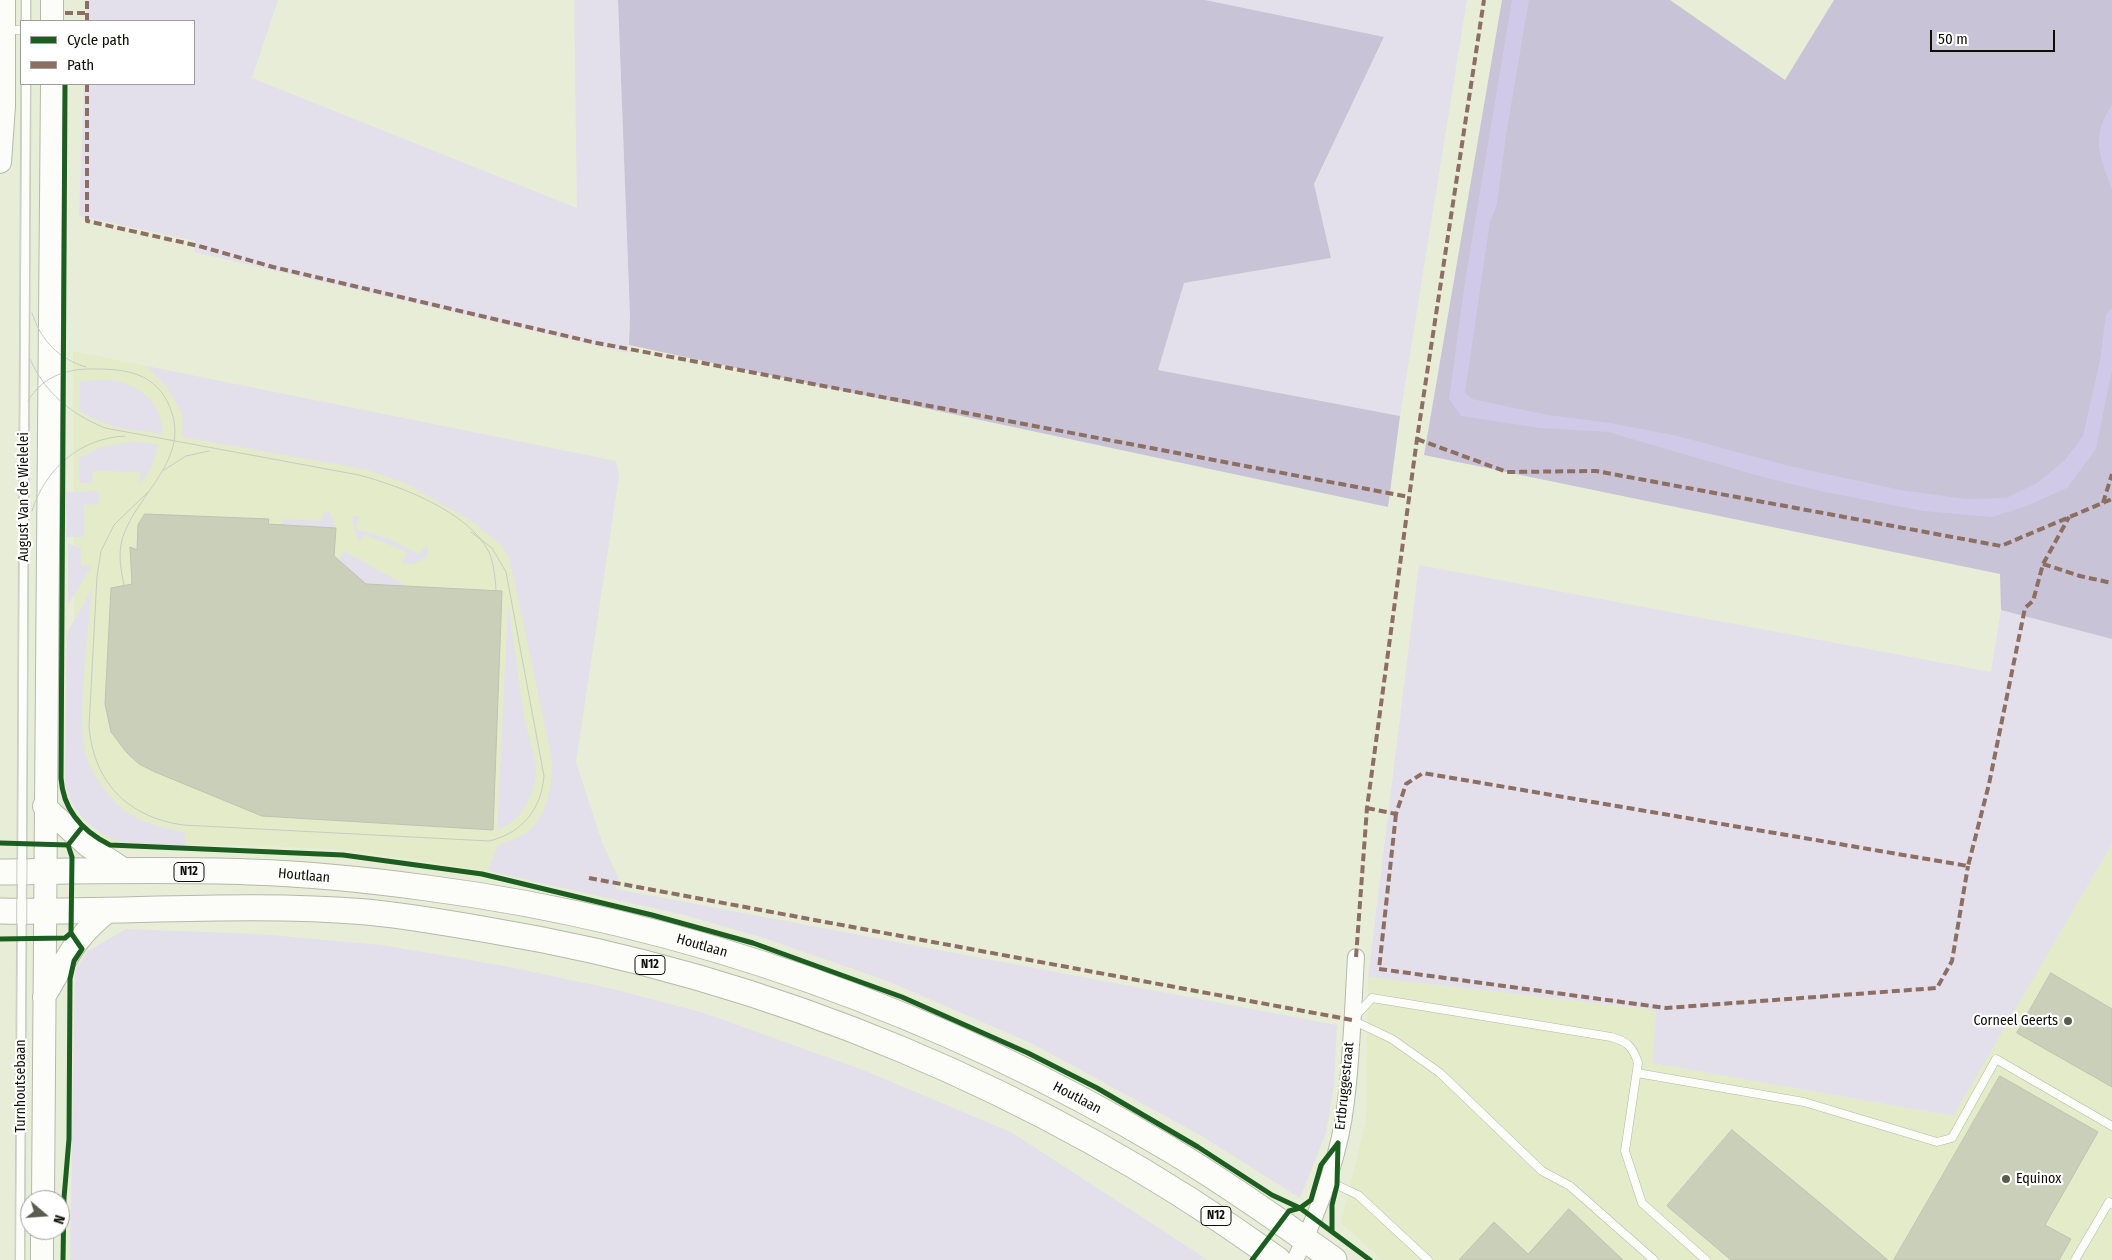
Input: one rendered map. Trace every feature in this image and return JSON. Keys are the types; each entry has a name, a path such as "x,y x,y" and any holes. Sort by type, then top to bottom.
{"main road":[{"path":"0,162 2,99 8,30 4,0"},
{"path":"52,0 52,20"},
{"name":"August Van de Wielelei","path":"22,911 22,872 44,806 52,348 52,85"},
{"path":"44,806 88,846 128,872"},
{"name":"Houtlaan","path":"22,872 251,872 428,888 536,906 608,921 743,958 892,1011 972,1045 1045,1081 1170,1150 1300,1250 1334,1260"},
{"name":"N12","path":"22,911 304,908 370,912 532,937 599,952 726,986 871,1037 961,1075 1044,1115 1151,1176 1245,1235 1278,1260"},
{"path":"43,998 76,941 93,923 110,910"},
{"name":"Turnhoutsebaan","path":"22,911 43,998 42,1190"},
{"path":"42,1240 42,1260"}],"street":[{"name":"Ertbruggestraat","path":"1300,1250 1338,1143 1346,1102 1356,957"}],"lane":[{"path":"26,0 26,20"},
{"path":"44,20 46,0"},
{"name":"August Van de Wielelei","path":"22,872 26,85"},
{"name":"Turnhoutsebaan","path":"20,1260 22,911"},
{"path":"1654,1260 1570,1186 1542,1171 1440,1073 1392,1039 1352,1020 1372,998 1611,1037 1628,1044 1638,1062 1625,1151 1642,1203 1706,1260"},
{"path":"1636,1073 1804,1102 1937,1142 1952,1138 1996,1059 2112,1126"},
{"path":"1326,1180 1358,1195 1428,1260"},
{"path":"2076,1260 2111,1200"}],"shaded area":[{"path":"87,0 278,0 252,78 577,208 574,0 618,0 630,316 628,353 194,252 195,241 79,216 84,85 195,85 195,20 87,20"},
{"path":"618,0 1205,0 1384,37 1314,184 1331,258 1184,283 1158,370 1400,416 1388,507 629,345 630,316"},
{"path":"1205,0 1467,0 1400,416 1158,370 1184,283 1331,258 1314,185 1384,38"},
{"path":"1502,0 1670,0 1785,80 1834,0 2112,0 2112,639 2001,610 2000,574 1424,455"},
{"path":"1512,0 1529,0 1506,135 1497,204 1490,222 1465,393 1472,399 1548,415 1610,423 1678,436 1789,466 1901,490 1966,499 2006,498 2037,483 2065,460 2083,436 2100,360 2106,314 2112,309 2112,370 2096,449 2067,488 2024,507 1992,517 1923,511 1825,492 1766,478 1608,432 1540,428 1461,416 1449,399 1465,282"},
{"path":"2112,105 2112,189 2101,157 2099,137 2105,116"},
{"path":"73,351 616,461 619,476 576,762 601,839 618,877 613,900 488,871 347,850 239,845 134,846 117,845 101,836 75,797"},
{"path":"146,366 616,461 619,476 576,762 602,842 618,877 616,889 1337,1025 1334,1085 1326,1133 1300,1198 1200,1135 1033,1044 890,982 764,938 684,915 488,871 497,846 519,837 530,830 536,823 548,797 551,778 552,759 509,557 499,543 470,520 405,483 364,469 182,437 182,414 167,387"},
{"path":"113,380 133,387 148,398 158,413 163,434 130,429 98,421 79,410 80,381"},
{"path":"137,441 158,445 151,469 140,484 140,472 93,471 92,483 80,483 78,458 101,447"},
{"path":"99,491 99,504 84,505 84,537 66,537 66,492"},
{"path":"325,510 330,513 336,528 281,525 282,519 321,521"},
{"path":"354,516 359,516 356,529 388,538 419,554 427,545 428,556 414,564 402,563 407,552 365,535 359,543 352,521"},
{"path":"68,543 81,548 81,566 92,565 68,605"},
{"path":"344,551 407,586 366,584 339,560"},
{"path":"1419,565 1991,672 2001,610 2112,639 2112,844 1953,1116 1652,1063 1656,1010 1368,977"},
{"path":"92,589 83,703 84,746 88,761 105,790 116,803 128,813 141,820 185,833 186,846 121,842 111,838 93,827 78,813 68,794 65,784 67,633"},
{"path":"508,602 525,723 535,758 536,773 532,791 524,808 513,821 497,830"},
{"path":"2112,844 2112,1260 1382,1260 1341,1223 1366,1120 1368,977 1656,1010 1652,1063 1952,1116"},
{"path":"126,929 260,934 381,945 505,966 613,989 704,1013 863,1070 1011,1132 1208,1260 70,1260 75,970 88,951"}],"building":[{"path":"145,514 269,519 268,524 336,528 334,556 366,584 502,591 493,830 262,816 139,764 127,753 111,732 105,704 111,588 132,584 130,547 137,550 138,525"},
{"name":"Corneel Geerts","path":"2051,973 2112,1009 2112,1087 2017,1033"},
{"name":"Equinox","path":"2000,1076 2098,1132 2045,1225 2071,1239 2059,1260 1894,1260"},
{"path":"1732,1130 1888,1260 1731,1260 1667,1206"},
{"path":"1569,1209 1623,1260 1459,1260 1494,1222 1528,1254"}],"tram line":[{"path":"21,0 21,20"},
{"path":"31,0 31,20"},
{"path":"15,1260 21,85"},
{"path":"25,1260 31,85"},
{"path":"32,313 40,332 52,348 67,359 86,367"},
{"path":"30,359 43,382 60,401 81,416 105,428 359,475 413,493 466,524 479,537 491,557 496,590"},
{"path":"28,401 34,392 49,379 67,372 87,369 110,369 133,373 152,383 167,400 172,413 175,431 173,447 158,479 128,524 122,540 120,557 124,585"},
{"path":"32,511 46,482 66,458 93,443 125,436"},
{"path":"164,470 186,456 209,451"},
{"path":"148,492 114,525 101,551 97,576 89,727 92,747 98,765 106,781 117,794 130,805 146,814 163,821 183,825 489,841 511,832 528,818 539,799 544,776 506,572 492,548 471,532"}],"marked path":[{"path":"87,0 87,20"},
{"path":"1356,957 1367,808 1417,439 1484,0"},
{"path":"65,13 87,13"},
{"path":"87,85 87,221 199,246 273,267 592,342 1409,497"},
{"path":"1417,439 1507,472 1596,471 2001,546 2112,499"},
{"path":"2103,503 2112,474"},
{"path":"1367,808 1396,814 1406,784 1423,773 1968,866 1989,784 2025,608 2033,601 2043,564 2069,517"},
{"path":"2043,564 2080,576 2112,583"},
{"path":"1396,814 1379,969 1666,1008 1937,988 1952,961 1968,866"},
{"path":"589,878 1352,1020"}],"cycle path":[{"path":"65,85 61,778 70,809 83,826 110,845 343,855 482,874 652,915 753,943 902,997 1028,1053 1097,1088 1198,1147 1272,1195 1300,1208 1370,1260"},
{"path":"63,1260 64,1198 69,1139 70,979 74,961 82,949 71,933 72,857 68,845 83,826"},
{"path":"0,843 68,845"},
{"path":"0,939 65,938 71,933"},
{"path":"1332,1231 1332,1205 1337,1185 1338,1143"},
{"path":"1252,1260 1289,1211 1300,1208 1311,1200 1321,1165 1338,1143"}],"place":[{"name":"Corneel Geerts","path":"2068,1021"},
{"name":"Equinox","path":"2006,1179"}]}
